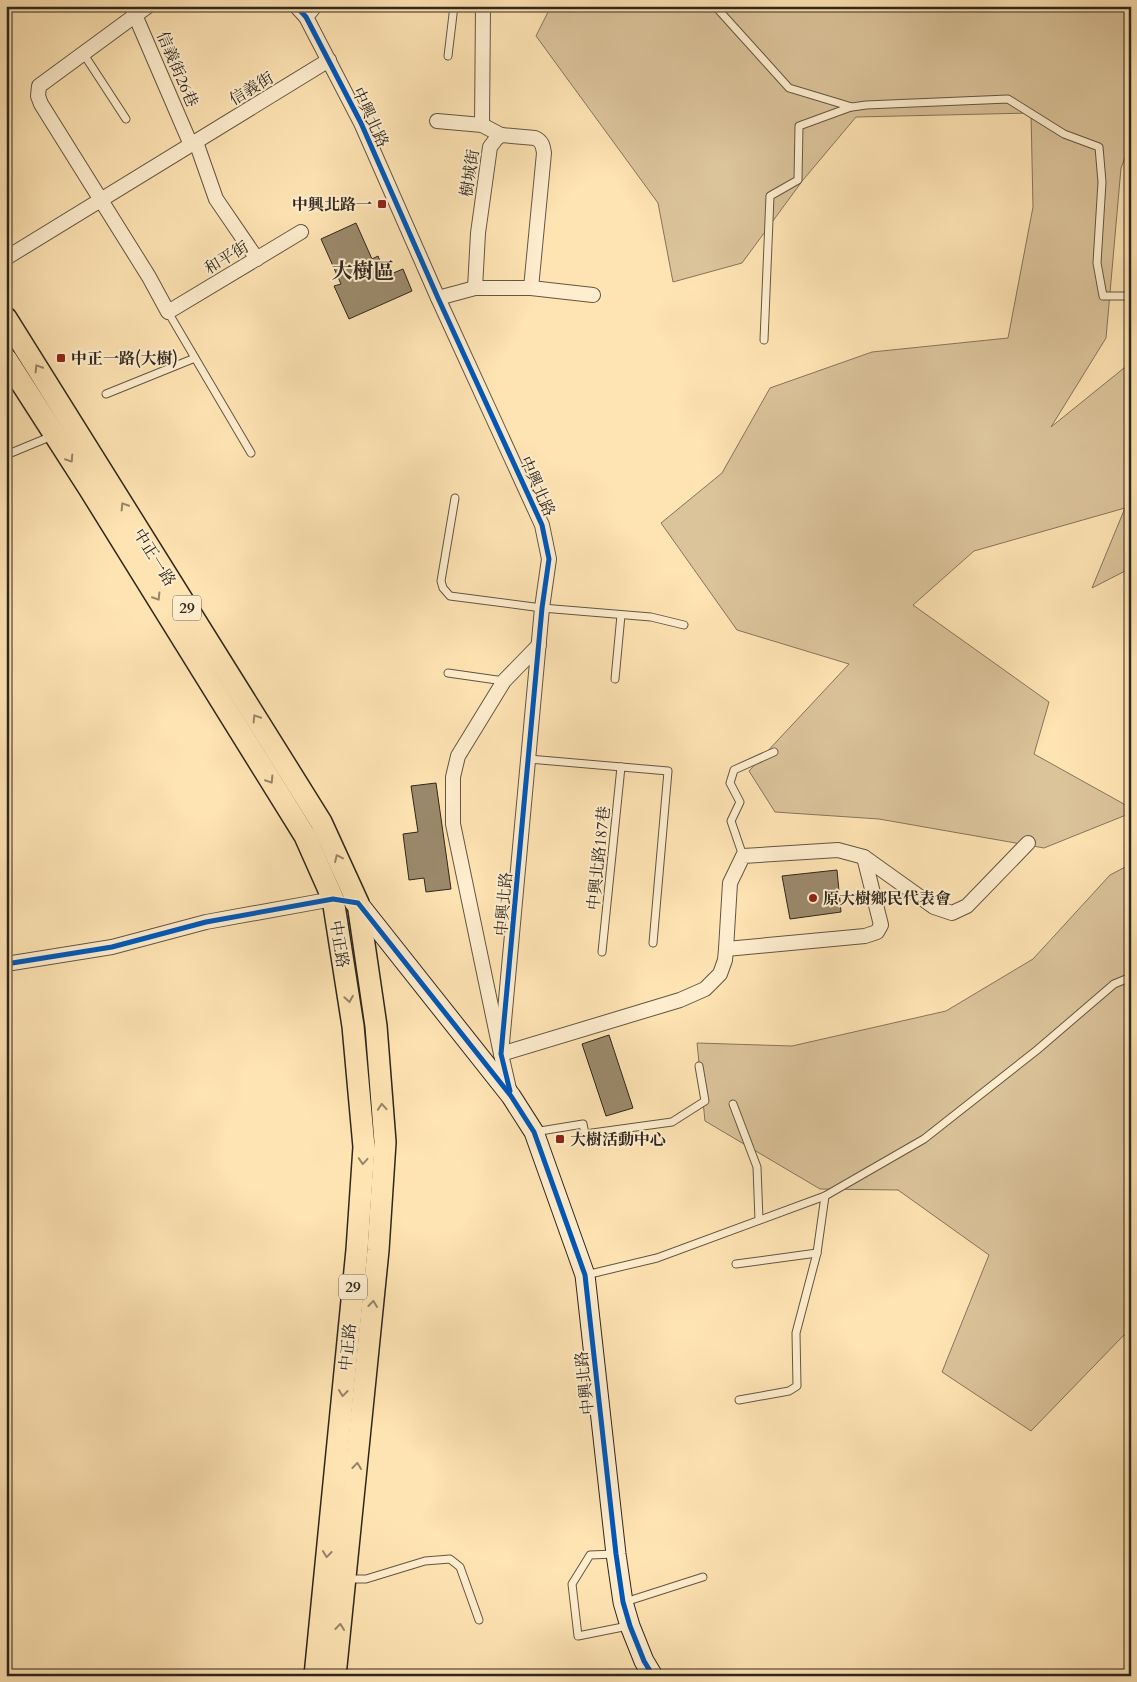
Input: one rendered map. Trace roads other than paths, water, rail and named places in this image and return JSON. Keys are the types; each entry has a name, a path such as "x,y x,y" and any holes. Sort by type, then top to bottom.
{"main road":[{"name":"中正一路","path":"6,318 321,822 358,903"},
{"name":"中正一路","path":"9,369 54,434 305,836 334,899"},
{"name":"中正路","path":"316,1676 357,1250 364,1147 353,1026 334,899"},
{"name":"中正路","path":"335,1676 378,1250 385,1142 376,1026 358,903"}],"street":[{"path":"148,6 134,10 83,54 39,86 38,96 41,104 102,200 168,312"},
{"name":"中興北路","path":"296,6 311,11 330,60 361,123 438,298 542,525 549,559 542,608 501,1054 511,1096"},
{"path":"482,125 483,6"},
{"name":"信義街26巷","path":"134,10 216,199 257,259"},
{"name":"信義街","path":"6,258 330,60"},
{"path":"437,121 482,125 501,135 535,138 543,146 544,153 531,288"},
{"name":"樹城街","path":"475,288 478,233 490,147 501,135"},
{"name":"和平街","path":"168,312 301,232"},
{"path":"438,298 475,288 531,288 593,295"},
{"path":"539,645 504,681 458,756 453,777 453,824 501,1054 680,1000 705,989 720,974 725,960 730,883 743,856 838,850 864,857 934,907 952,913 967,906 1028,843"},
{"path":"726,949 865,936 877,932 881,924 864,857"},
{"path":"6,964 112,947 206,922 334,899 358,903"},
{"name":"中興北路","path":"358,903 511,1096 534,1132 585,1275 616,1554 624,1602 630,1626 644,1661 653,1676"}],"lane":[{"path":"448,56 454,6"},
{"path":"715,6 789,88 852,107"},
{"path":"83,54 126,119"},
{"path":"764,340 770,196 798,180 798,126 852,107 866,105 1008,99 1064,134 1099,147 1102,182 1097,263 1103,296 1131,296"},
{"path":"168,312 251,453"},
{"path":"106,394 196,358"},
{"path":"6,455 54,434"},
{"path":"456,498 441,581 443,588 450,596 542,608 651,617 684,625"},
{"path":"615,679 621,614"},
{"path":"448,673 504,681"},
{"path":"743,856 731,820 740,802 730,784 734,770 774,752"},
{"path":"529,759 668,771 653,944"},
{"name":"中興北路187巷","path":"602,952 621,767"},
{"path":"585,1275 657,1258 826,1196 924,1139 1037,1050 1114,984 1131,977"},
{"path":"534,1132 583,1124 585,1134 672,1122 705,1101 699,1066"},
{"path":"732,1104 757,1167 759,1220"},
{"path":"739,1400 789,1391 797,1386 796,1333 817,1253 826,1196"},
{"path":"736,1264 817,1253"},
{"path":"616,1554 590,1555 572,1584 578,1636 630,1626"},
{"path":"345,1579 366,1579 425,1561 450,1559 460,1567 479,1620"},
{"path":"624,1602 703,1577"}],"place":[{"name":"中興北路一","path":"382,204"},
{"name":"中正一路(大樹)","path":"61,358"},
{"name":"原大樹鄉民代表會","path":"813,898"},
{"name":"大樹活動中心","path":"560,1139"}],"district":[{"name":"大樹區","path":"363,271"}]}
